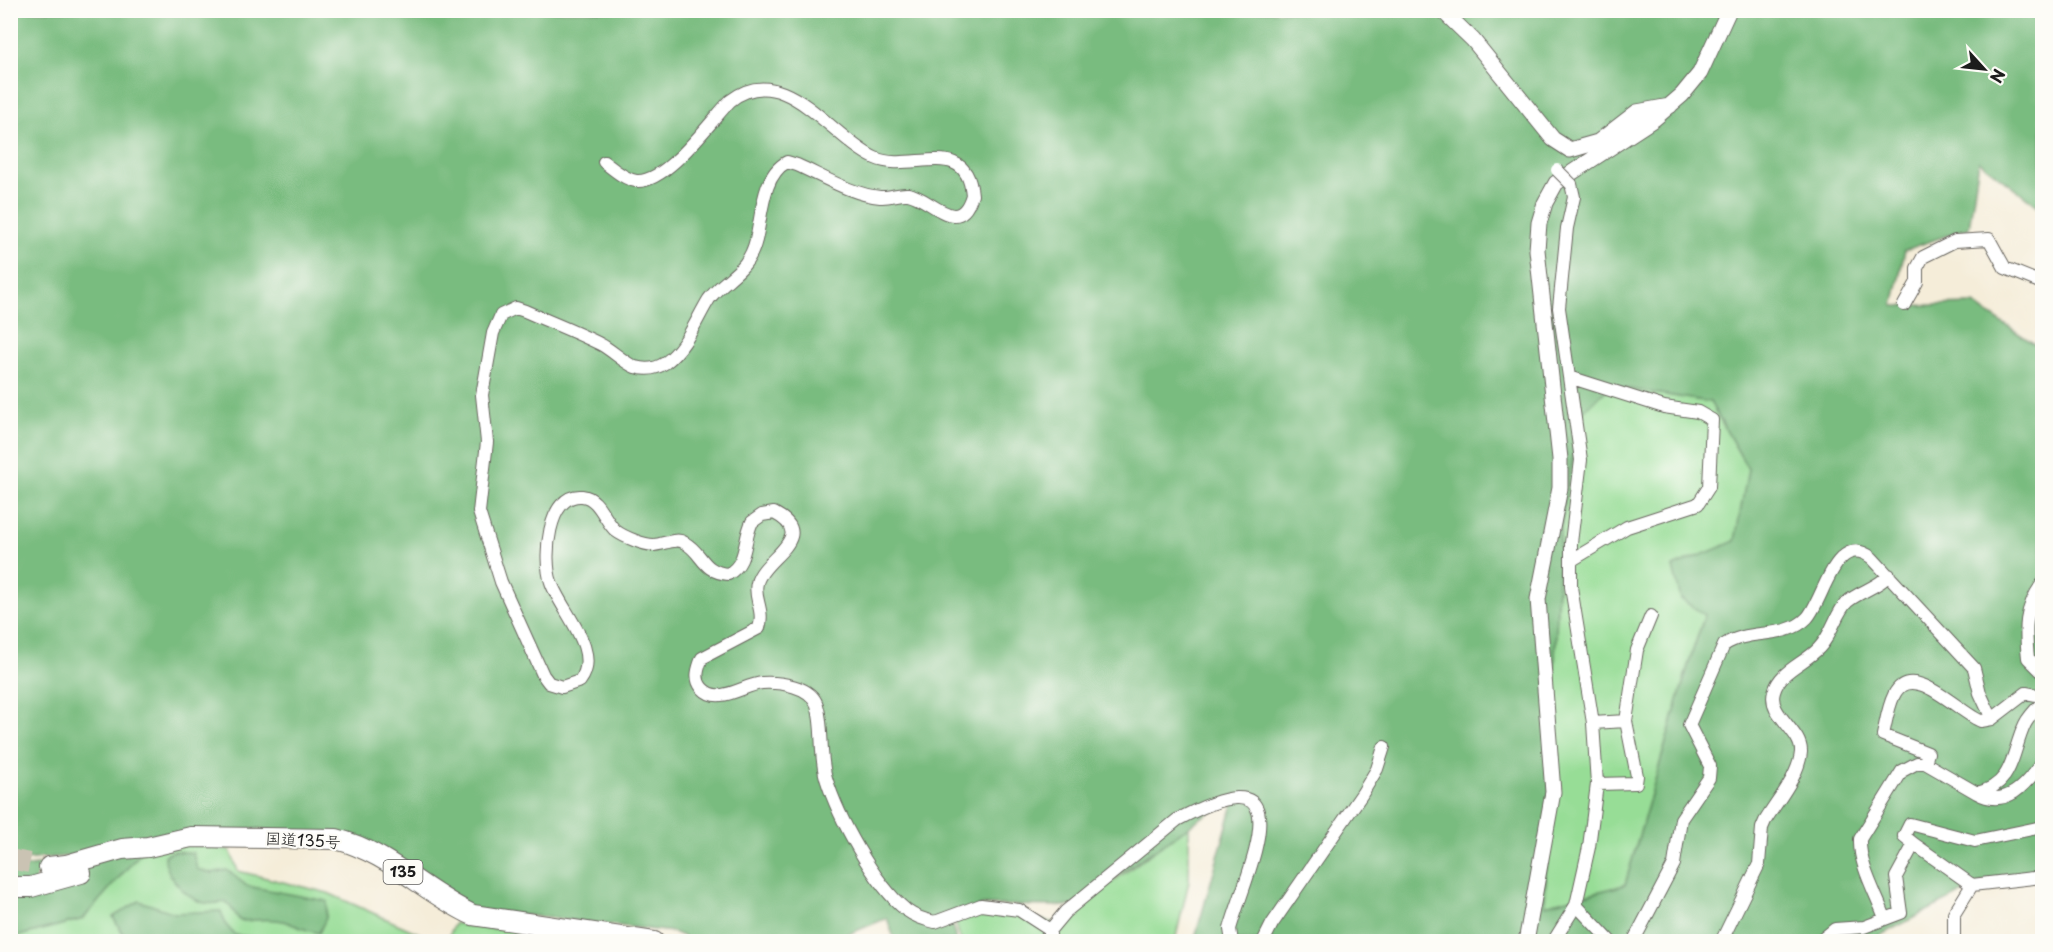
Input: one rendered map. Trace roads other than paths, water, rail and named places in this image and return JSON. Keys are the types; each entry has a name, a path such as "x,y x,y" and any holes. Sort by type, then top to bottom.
{"highway":[{"name":"国道135号","path":"49,867 66,865 122,849 148,847 191,837 336,839 356,844 380,856 455,907 473,915 654,942"},
{"name":"国道135号","path":"10,887 31,887 103,867 148,847"}],"street":[{"path":"1442,10 1473,40 1553,139 1570,150 1598,142 1637,112 1670,106"},
{"path":"1526,942 1552,792 1538,599 1560,488 1560,459 1537,250 1539,223 1545,203 1556,183 1654,119 1670,106 1700,73 1729,10"},
{"path":"603,162 628,179 638,181 661,174 730,101 742,91 758,87 795,98 860,149 880,160 905,163 935,158 953,162 965,172 972,195 966,208 960,213 945,215 909,194 883,198 868,195 797,165 787,162 781,165 774,174 759,213 757,239 746,266 711,297 693,329 667,362 656,368 633,366 600,344 525,311 516,308 501,315 493,333 482,395 487,442 479,512 501,582 543,675 549,683 562,687 580,681 587,668 588,660 577,629 549,579 550,533 556,510 563,501 579,496 586,497 594,501 618,532 648,544 678,540 686,543 707,567 728,574 735,570 744,557 752,522 762,515 774,513 781,517 791,534 789,545 763,569 758,578 756,586 762,618 759,628 702,658 697,670 697,681 703,690 720,696 760,683 802,689 815,698 819,711 826,778 857,848 906,911 935,922 981,905 1012,908 1050,936 1065,912 1177,820 1193,812 1236,798 1247,800 1256,808 1261,817 1261,829 1257,849 1230,929 1232,942"},
{"path":"1553,942 1576,905 1589,847 1597,784 1593,723 1571,587 1571,543 1581,460 1559,308 1567,228 1574,197 1571,184 1557,170"},
{"path":"1904,305 1917,282 1917,268 1923,257 1955,241 1989,239 2005,268 2043,283"},
{"path":"1569,378 1664,406 1698,411 1712,420 1709,487 1698,504 1627,527 1572,560"},
{"path":"1633,942 1674,864 1681,819 1710,778 1710,766 1689,725 1724,645 1734,638 1786,630 1801,624 1817,603 1833,567 1845,555 1864,553 1889,575 1974,668 1980,693 1992,719"},
{"path":"1721,942 1759,864 1762,828 1800,759 1800,744 1775,704 1774,689 1783,675 1812,655 1829,637 1845,603 1889,575"},
{"path":"2043,584 2029,606 2025,629 2028,658 2043,672"},
{"path":"1597,784 1636,783 1637,776 1626,721 1637,650 1652,616"},
{"path":"1925,763 1928,753 1883,735 1895,694 1905,684 1910,682 1927,686 1975,719 1992,719 2026,693 2043,696"},
{"path":"1977,793 1990,790 2000,782 2013,760 2028,719 2043,703"},
{"path":"1593,723 1626,721"},
{"path":"1263,942 1278,916 1362,794 1377,769 1384,747"},
{"path":"1885,918 1860,849 1860,836 1902,771 1917,763 1925,763 1989,799 2007,796 2026,782 2043,762"},
{"path":"1972,885 1967,879 1904,836 1910,824 1975,841 2043,827"},
{"path":"1819,942 1835,929 1864,927 1901,913 1896,877 1914,844"},
{"path":"1972,885 2043,877"},
{"path":"1954,942 1954,914 1972,885"},
{"path":"1576,905 1611,942"}],"tunnel":[{"path":"10,859 49,867"}]}
